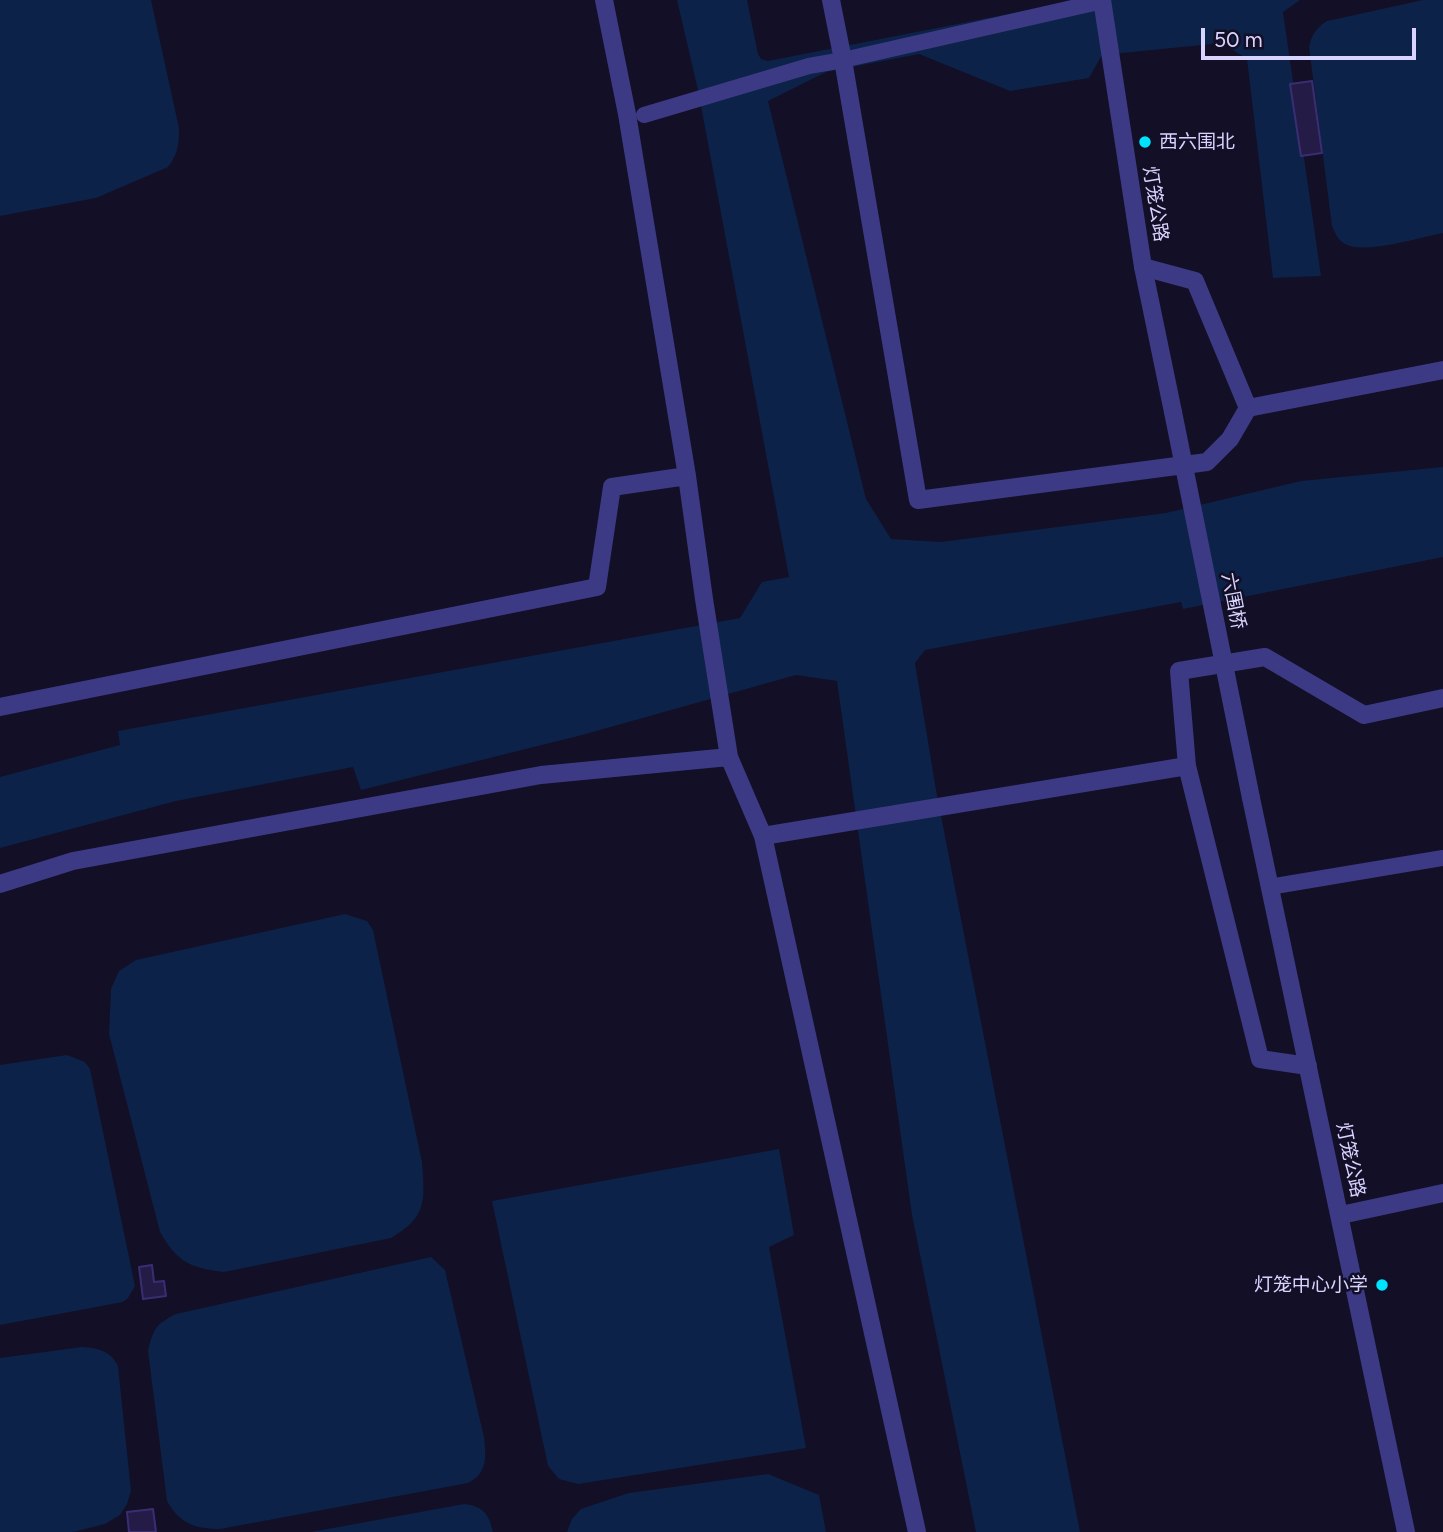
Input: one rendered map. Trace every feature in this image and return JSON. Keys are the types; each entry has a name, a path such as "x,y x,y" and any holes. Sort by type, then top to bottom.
{"street":[{"path":"604,0 627,114 687,476 729,757 763,836 917,1532"},
{"path":"831,0 918,500 1207,462 1230,439 1248,408 1443,370"},
{"name":"灯笼公路","path":"1102,1 1143,267 1173,412"},
{"path":"1143,267 1195,281 1248,408"},
{"name":"六围桥","path":"1173,412 1251,798"},
{"path":"0,707 597,587 612,487 687,476"},
{"path":"1308,1066 1260,1059 1187,766 1179,671 1265,657 1364,715 1443,698"},
{"path":"0,884 73,861 541,775 729,757"},
{"path":"763,836 1187,766"},
{"name":"灯笼公路","path":"1251,798 1406,1532"},
{"path":"1341,1215 1443,1193"}],"lane":[{"path":"644,115 809,66 1102,1"},
{"path":"1269,887 1443,858"}],"water":[{"path":"0,0 151,0 179,128 177,149 168,167 96,198 0,216"},
{"path":"677,0 747,0 758,54 761,59 768,61 1080,0 1300,0 1283,12 1321,276 1273,278 1247,59 1222,43 1102,55 1089,78 1010,91 919,54 826,72 768,101 866,499 891,539 941,542 1166,513 1301,481 1443,467 1443,557 1183,609 1181,602 925,650 915,663 936,790 1080,1532 976,1532 912,1215 837,681 796,675 582,735 361,790 353,767 176,801 0,848 0,777 120,745 118,731 740,618 762,582 789,577 698,90"},
{"path":"1423,0 1443,0 1443,233 1379,246 1354,247 1340,240 1332,226 1310,42 1315,32 1327,21"},
{"path":"345,914 367,921 373,930 422,1162 421,1207 411,1223 391,1238 224,1272 186,1262 172,1250 160,1232 109,1034 111,989 119,971 136,960"},
{"path":"67,1055 85,1062 90,1069 135,1286 123,1302 0,1325 0,1065"},
{"path":"779,1149 794,1235 769,1247 806,1448 578,1484 559,1479 548,1466 492,1201"},
{"path":"431,1257 445,1270 484,1437 484,1464 475,1479 468,1483 220,1529 203,1528 182,1520 167,1501 148,1351 154,1332 160,1324 176,1314"},
{"path":"82,1347 103,1351 112,1357 118,1366 131,1491 127,1504 120,1515 105,1524 73,1532 0,1532 0,1358"},
{"path":"768,1474 819,1495 826,1532 567,1532 572,1519 581,1509 629,1493"},
{"path":"464,1504 484,1512 493,1532 311,1532"}],"building":[{"path":"1312,81 1322,153 1301,156 1290,84"},
{"path":"152,1265 154,1282 164,1281 166,1296 143,1299 139,1267"},
{"path":"153,1509 156,1532 129,1532 127,1512"}],"place":[{"name":"西六围北","path":"1145,142"},
{"name":"灯笼中心小学","path":"1382,1285"}]}
